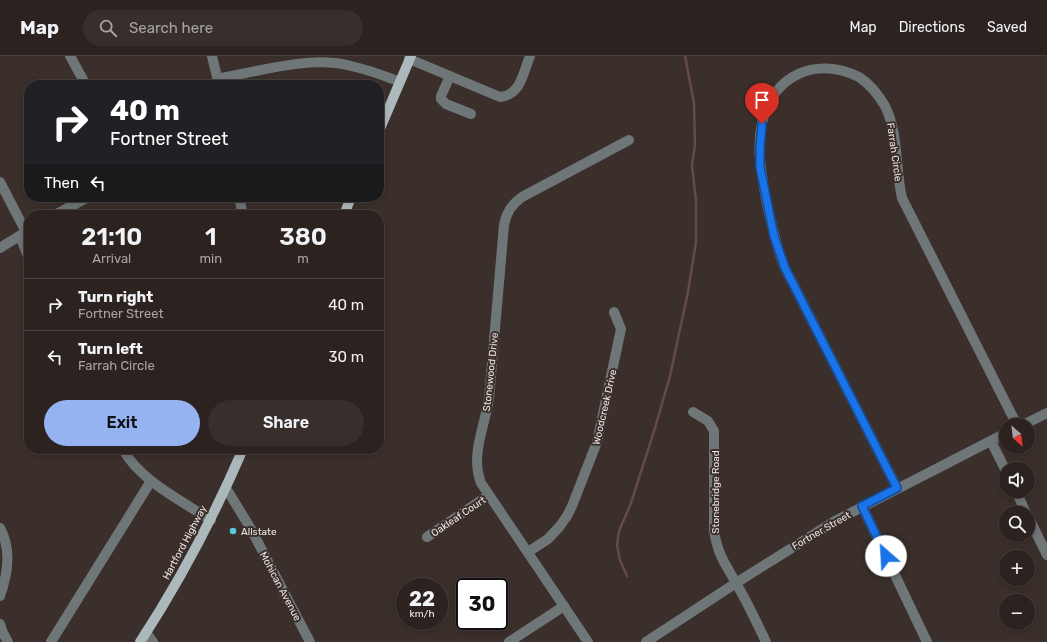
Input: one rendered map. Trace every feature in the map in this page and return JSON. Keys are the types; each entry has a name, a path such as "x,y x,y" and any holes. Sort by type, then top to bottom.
{"main road":[{"path":"384,119 410,58"},
{"name":"Hartford Highway","path":"140,642 211,520 241,454"}],"street":[{"path":"70,56 83,80"},
{"path":"212,56 218,80"},
{"path":"410,58 500,97 508,96 515,91 530,56"},
{"path":"227,80 312,62 346,64 400,82"},
{"name":"Farrah Circle","path":"897,488 785,268 774,236 760,167 762,124 767,107 780,84 801,69 812,65 823,64 843,68 867,82 880,97 886,107 894,131 899,184 902,198 1013,418"},
{"path":"450,76 441,99 446,104 471,114"},
{"name":"Stonewood Drive","path":"588,642 489,495 479,476 476,455 489,398 504,225 507,214 514,204 522,197 629,140"},
{"path":"0,182 3,195 24,231"},
{"path":"64,210 79,202"},
{"path":"0,248 24,234"},
{"name":"Woodcreek Drive","path":"528,552 548,539 567,516 597,442 621,329 614,312"},
{"name":"Stonebridge Road","path":"693,412 708,421 714,431 714,530 716,543 721,558 741,590 766,642"},
{"path":"1035,419 1047,413"},
{"name":"Fortner Street","path":"646,642 813,534 862,506 999,437"},
{"path":"991,441 1002,462"},
{"path":"127,454 135,466 151,481 211,520"},
{"path":"52,642 151,481"},
{"name":"Mohican Avenue","path":"226,488 251,529 310,642"},
{"name":"Oakleaf Court","path":"427,537 489,495"},
{"path":"862,506 927,642"},
{"path":"0,528 6,545 8,563 0,596"},
{"path":"1035,530 1047,555"},
{"path":"509,642 564,606"},
{"path":"0,624 8,642"},
{"path":"146,632 153,642"},
{"path":"0,640 5,642"}],"waterway":[{"path":"627,576 620,560 617,545 619,531 631,503 670,376 688,292 696,242 696,201 692,165 695,145 694,103 685,56"}],"place":[{"name":"Allstate","path":"233,531"}],"route":[{"path":"762,124 760,167 774,236 780,257 897,488 862,506 886,556"}]}
